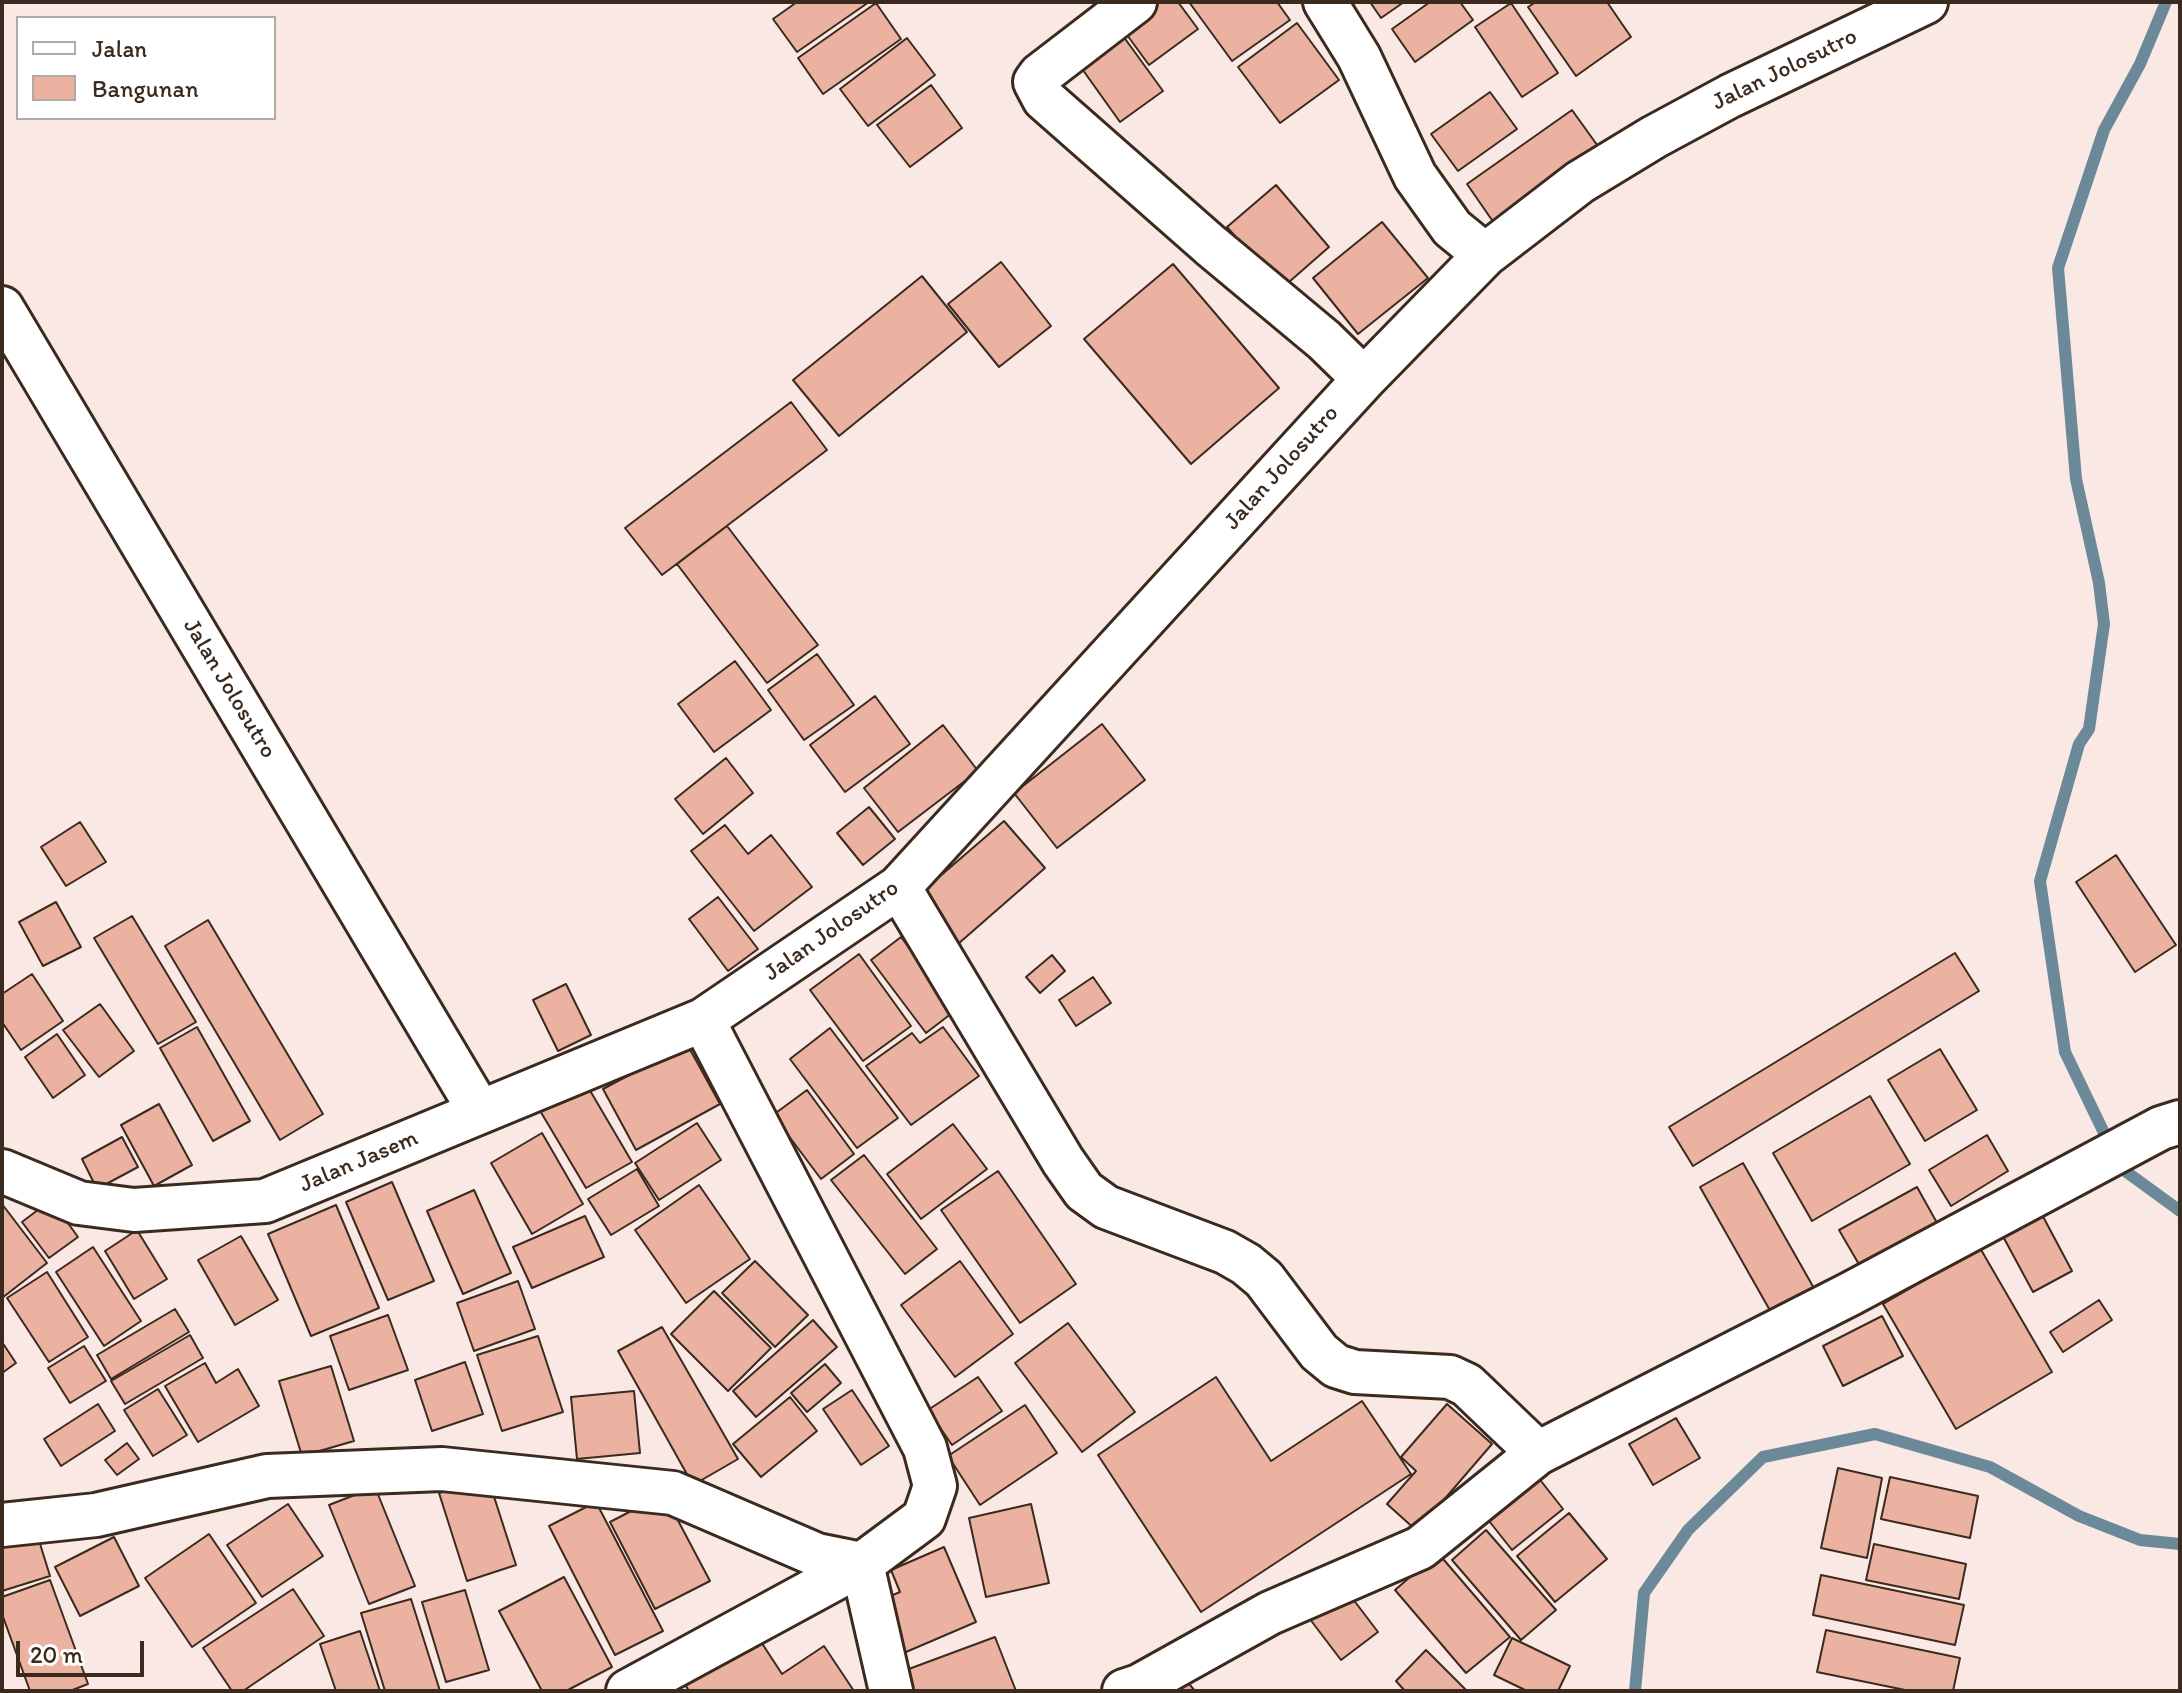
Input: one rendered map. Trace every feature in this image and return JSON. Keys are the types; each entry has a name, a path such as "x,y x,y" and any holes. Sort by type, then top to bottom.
{"street":[{"path":"1135,2 1040,75 1035,82 1038,90 1044,99 1324,340 1364,379"},
{"path":"1325,2 1359,57 1415,176 1452,228 1485,255"},
{"name":"Jalan Jolosutro","path":"703,1020 899,887 1364,379 1485,255 1580,182 1654,137 1730,96 1926,2"},
{"name":"Jalan Jolosutro","path":"2,308 480,1112"},
{"path":"899,887 1084,1191 1106,1207 1225,1252 1246,1264 1264,1279 1319,1352 1336,1366 1355,1372 1450,1377 1467,1385 1538,1453"},
{"path":"628,1691 862,1564 924,1518 935,1486 925,1448 703,1020"},
{"name":"Jalan Jasem","path":"2,1171 79,1203 134,1210 265,1201 703,1020"},
{"path":"1124,1691 1139,1686 1270,1613 1420,1548 1538,1453 1850,1294 2131,1143 2180,1122"},
{"path":"2,1525 96,1515 267,1476 442,1469 673,1493 817,1555 862,1564"},
{"path":"862,1564 891,1691"}],"building":[{"path":"797,2 869,2 797,52 773,19"},
{"path":"1149,2 1178,2 1198,29 1149,65 1119,24"},
{"path":"1189,2 1277,2 1290,20 1232,61"},
{"path":"1370,2 1404,2 1381,18"},
{"path":"1430,2 1460,2 1473,20 1415,62 1392,29"},
{"path":"1536,2 1607,2 1631,37 1576,76 1528,7"},
{"path":"876,3 901,39 823,94 798,58"},
{"path":"1511,3 1558,73 1522,97 1475,27"},
{"path":"1297,23 1339,80 1280,123 1238,67"},
{"path":"1118,29 1163,91 1120,122 1075,59"},
{"path":"907,38 935,75 868,126 840,89"},
{"path":"931,85 962,128 910,167 877,125"},
{"path":"1490,92 1517,129 1458,171 1431,134"},
{"path":"1572,110 1600,149 1494,223 1467,184"},
{"path":"1276,185 1329,247 1281,289 1227,227"},
{"path":"1382,222 1428,278 1358,334 1313,278"},
{"path":"1001,262 1051,326 999,367 948,304"},
{"path":"1173,264 1279,388 1191,464 1084,339"},
{"path":"922,276 967,332 839,436 793,380"},
{"path":"791,402 827,450 662,575 625,528"},
{"path":"727,526 818,645 767,683 677,564"},
{"path":"817,654 854,705 804,740 768,690"},
{"path":"735,661 771,710 714,752 678,704"},
{"path":"875,696 910,744 845,792 810,745"},
{"path":"1102,724 1145,780 1057,848 1014,793"},
{"path":"943,725 978,771 898,832 864,788"},
{"path":"726,758 753,793 703,834 675,799"},
{"path":"869,807 895,839 863,865 837,833"},
{"path":"1004,821 1045,868 958,944 917,896"},
{"path":"80,822 106,862 66,886 41,847"},
{"path":"725,825 748,854 771,835 812,887 754,931 691,851"},
{"path":"2116,855 2176,945 2135,972 2076,882"},
{"path":"718,897 758,949 728,971 689,919"},
{"path":"56,902 81,947 43,966 19,922"},
{"path":"132,916 196,1022 158,1044 94,938"},
{"path":"208,920 323,1114 280,1140 165,946"},
{"path":"901,937 956,1010 926,1033 871,960"},
{"path":"1955,953 1979,991 1693,1166 1669,1127"},
{"path":"859,954 911,1026 863,1061 810,990"},
{"path":"1052,955 1065,971 1040,993 1026,977"},
{"path":"32,974 63,1021 21,1050 2,1022 2,994"},
{"path":"1093,977 1111,1003 1076,1026 1059,1000"},
{"path":"566,984 591,1035 558,1051 533,1000"},
{"path":"100,1004 134,1051 99,1077 63,1030"},
{"path":"197,1027 250,1121 213,1141 160,1048"},
{"path":"943,1027 979,1076 911,1125 866,1066 912,1033 920,1043"},
{"path":"830,1028 898,1118 857,1148 790,1059"},
{"path":"57,1034 85,1075 53,1098 25,1057"},
{"path":"687,1044 720,1104 636,1150 603,1089"},
{"path":"1940,1049 1977,1110 1925,1141 1888,1080"},
{"path":"585,1082 632,1162 586,1188 539,1109"},
{"path":"807,1090 854,1154 821,1179 773,1115"},
{"path":"1870,1096 1910,1164 1812,1221 1773,1153"},
{"path":"159,1104 192,1165 154,1186 121,1125"},
{"path":"697,1123 721,1160 659,1200 635,1163"},
{"path":"953,1124 987,1169 921,1219 887,1174"},
{"path":"542,1133 583,1204 532,1234 491,1163"},
{"path":"1987,1135 2008,1171 1951,1206 1929,1170"},
{"path":"122,1137 138,1167 97,1189 82,1159"},
{"path":"864,1155 937,1249 905,1274 831,1180"},
{"path":"1743,1163 1815,1290 1772,1314 1700,1187"},
{"path":"637,1169 659,1206 611,1235 588,1199"},
{"path":"998,1171 1076,1284 1020,1323 941,1210"},
{"path":"392,1182 434,1281 388,1300 346,1202"},
{"path":"699,1185 750,1259 686,1303 635,1230"},
{"path":"1917,1187 1941,1230 1864,1273 1839,1230"},
{"path":"474,1190 511,1273 463,1294 427,1211"},
{"path":"51,1200 78,1237 49,1258 22,1222"},
{"path":"2,1204 47,1263 2,1298"},
{"path":"336,1205 379,1308 311,1336 268,1234"},
{"path":"2039,1209 2072,1271 2033,1292 1999,1229"},
{"path":"585,1216 604,1257 532,1288 513,1247"},
{"path":"137,1230 167,1279 134,1299 105,1251"},
{"path":"241,1236 278,1300 235,1325 198,1260"},
{"path":"93,1247 141,1321 104,1346 56,1272"},
{"path":"1980,1248 2052,1372 1956,1429 1883,1304"},
{"path":"755,1261 808,1315 775,1347 722,1293"},
{"path":"960,1261 1013,1334 955,1377 901,1305"},
{"path":"47,1272 88,1337 49,1362 7,1298"},
{"path":"518,1281 535,1329 474,1351 457,1303"},
{"path":"714,1291 771,1348 728,1391 671,1334"},
{"path":"2099,1300 2112,1320 2063,1352 2050,1332"},
{"path":"175,1309 189,1332 111,1379 97,1355"},
{"path":"388,1315 408,1370 349,1390 330,1336"},
{"path":"1882,1316 1903,1356 1843,1386 1823,1346"},
{"path":"813,1320 837,1347 756,1417 733,1391"},
{"path":"1068,1323 1135,1412 1082,1452 1015,1363"},
{"path":"662,1327 738,1459 693,1485 618,1351"},
{"path":"190,1335 203,1358 125,1404 111,1381"},
{"path":"538,1336 563,1412 502,1431 477,1355"},
{"path":"2,1342 16,1363 2,1373"},
{"path":"84,1346 106,1381 70,1403 48,1368"},
{"path":"465,1362 483,1414 432,1431 415,1380"},
{"path":"205,1363 216,1383 238,1369 259,1406 198,1442 165,1386"},
{"path":"825,1364 841,1383 807,1412 791,1393"},
{"path":"331,1366 354,1441 302,1456 279,1381"},
{"path":"978,1377 1002,1411 952,1445 928,1410"},
{"path":"1216,1377 1271,1461 1362,1401 1411,1474 1201,1612 1098,1455"},
{"path":"158,1389 187,1435 153,1456 124,1410"},
{"path":"852,1390 889,1446 861,1465 823,1409"},
{"path":"634,1391 640,1453 577,1459 571,1397"},
{"path":"790,1397 817,1431 761,1477 733,1444"},
{"path":"98,1404 115,1431 61,1466 44,1439"},
{"path":"1447,1404 1492,1444 1417,1531 1387,1504 1416,1471 1401,1457"},
{"path":"1025,1405 1057,1453 980,1505 948,1456"},
{"path":"1676,1418 1700,1458 1653,1485 1629,1444"},
{"path":"127,1443 139,1459 117,1475 105,1460"},
{"path":"1530,1467 1563,1509 1512,1550 1478,1507"},
{"path":"1838,1468 1882,1478 1867,1558 1821,1548"},
{"path":"1890,1477 1978,1496 1970,1538 1881,1519"},
{"path":"488,1478 516,1565 467,1581 439,1493"},
{"path":"375,1487 415,1586 369,1604 329,1505"},
{"path":"664,1494 710,1581 655,1609 610,1522"},
{"path":"596,1502 663,1631 615,1655 549,1526"},
{"path":"288,1504 323,1556 262,1597 227,1545"},
{"path":"1031,1504 1049,1583 986,1597 969,1518"},
{"path":"1569,1513 1607,1559 1555,1602 1517,1556"},
{"path":"1486,1530 1556,1610 1521,1640 1452,1560"},
{"path":"37,1534 50,1576 2,1591 2,1545"},
{"path":"209,1534 256,1603 192,1647 145,1578"},
{"path":"114,1537 139,1586 80,1616 55,1567"},
{"path":"1874,1544 1966,1564 1959,1599 1866,1580"},
{"path":"944,1547 976,1622 899,1655 876,1602 900,1592 891,1570"},
{"path":"1438,1553 1510,1637 1466,1673 1395,1590"},
{"path":"1821,1575 1964,1605 1955,1645 1813,1615"},
{"path":"564,1577 612,1667 566,1691 542,1691 499,1611"},
{"path":"50,1580 88,1684 70,1691 30,1691 2,1614 2,1597"},
{"path":"1343,1586 1378,1632 1341,1660 1306,1614"},
{"path":"293,1589 324,1636 243,1691 232,1691 203,1648"},
{"path":"465,1590 489,1670 446,1682 422,1602"},
{"path":"411,1599 440,1691 385,1691 361,1613"},
{"path":"752,1628 782,1674 824,1646 854,1691 689,1691 680,1676"},
{"path":"1826,1630 1960,1658 1953,1691 1910,1691 1817,1672"},
{"path":"360,1631 380,1691 336,1691 320,1644"},
{"path":"995,1637 1016,1691 905,1691 898,1673"},
{"path":"1512,1638 1570,1666 1558,1691 1527,1691 1494,1675"},
{"path":"1426,1650 1467,1691 1405,1691 1396,1681"},
{"path":"1180,1673 1195,1691 1158,1691"}],"waterway":[{"path":"2166,2 2140,64 2104,130 2058,268 2076,479 2099,583 2104,624 2089,729 2079,744 2040,881 2065,1052 2121,1168 2180,1211"},
{"path":"1635,1691 1644,1593 1688,1530 1763,1457 1875,1434 1990,1467 2079,1516 2140,1540 2180,1544"}]}
